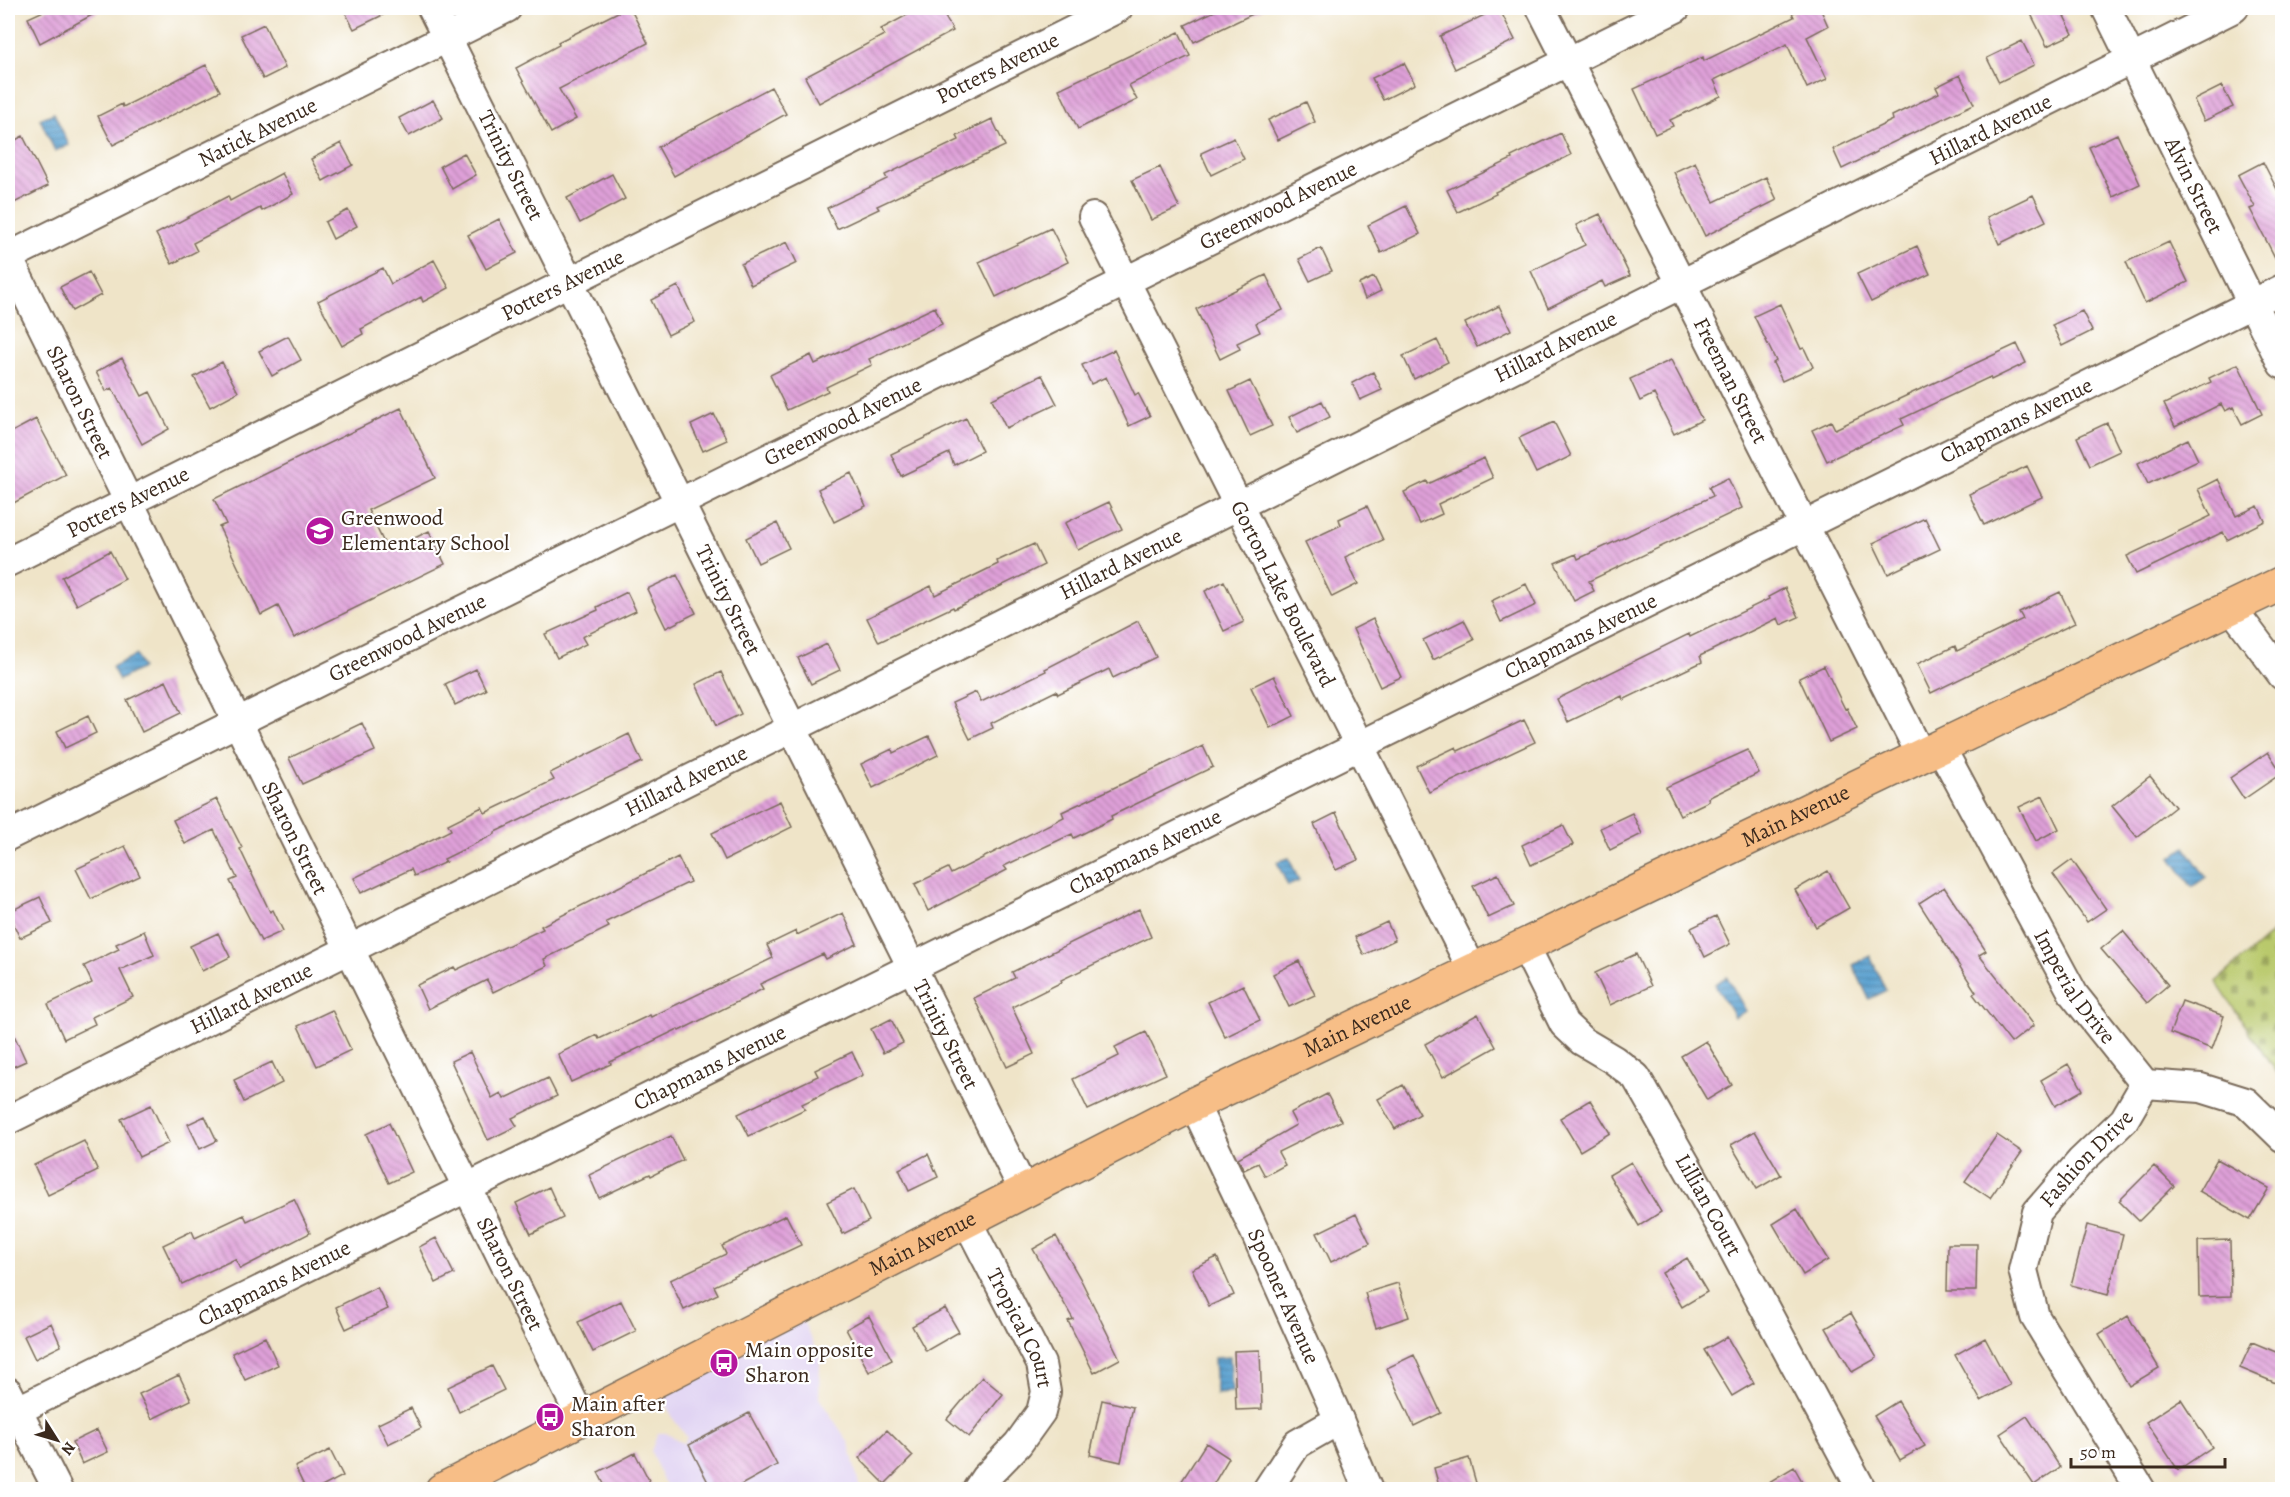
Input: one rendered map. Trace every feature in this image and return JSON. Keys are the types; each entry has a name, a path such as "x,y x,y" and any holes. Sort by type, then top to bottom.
{"main road":[{"name":"Main Avenue","path":"442,1490 485,1480 581,1418 1194,1104 2283,583"}],"street":[{"name":"Trinity Street","path":"432,8 1024,1191"},
{"name":"Natick Avenue","path":"8,257 507,8"},
{"name":"Potters Avenue","path":"8,562 1118,8"},
{"name":"Freeman Street","path":"1541,8 1804,526 1930,751"},
{"name":"Greenwood Avenue","path":"8,836 1676,8"},
{"name":"Alvin Street","path":"2106,8 2283,364"},
{"name":"Hillard Avenue","path":"8,1120 2234,8"},
{"name":"Gorton Lake Boulevard","path":"1093,217 1473,970"},
{"name":"Sharon Street","path":"8,257 581,1418"},
{"name":"Chapmans Avenue","path":"10,1405 467,1187 2283,289"},
{"path":"2231,607 2283,675"},
{"name":"Imperial Drive","path":"1930,751 2074,995 2145,1084"},
{"name":"Lillian Court","path":"1525,946 1564,1024 1582,1041 1614,1060 1636,1077 1723,1231 1862,1490"},
{"path":"2145,1084 2201,1088 2246,1102 2283,1137"},
{"name":"Fashion Drive","path":"2142,1490 2035,1317 2023,1270 2037,1212 2081,1161 2124,1120 2145,1084"},
{"name":"Spooner Avenue","path":"1194,1104 1250,1221 1368,1490"},
{"name":"Tropical Court","path":"967,1221 1041,1364 1046,1392 1041,1412 1018,1444 985,1478 977,1490"},
{"path":"10,1405 58,1490"},
{"path":"1267,1490 1297,1444 1339,1420"}],"shaded area":[{"path":"797,1308 820,1358 819,1398 849,1443 860,1489 683,1490 682,1487 669,1488 662,1479 651,1451 658,1433 666,1433 684,1444 687,1437 674,1420 653,1380"}],"green space":[{"path":"2282,924 2282,1080 2216,982"}],"water":[{"path":"54,113 69,145 55,151 40,119"},
{"path":"136,655 142,668 119,680 112,667"},
{"path":"2185,847 2206,877 2192,887 2171,858"},
{"path":"1289,858 1299,881 1288,886 1277,862"},
{"path":"1870,956 1886,991 1869,999 1853,965"},
{"path":"1727,977 1746,1011 1734,1017 1715,984"},
{"path":"1230,1357 1232,1393 1216,1394 1214,1358"}],"building":[{"path":"50,8 105,8 40,43 28,18"},
{"path":"343,8 397,8 354,29"},
{"path":"630,8 648,43 559,89 576,119 551,133 516,68 559,45 558,42"},
{"path":"920,8 940,8 953,31 819,103 805,77 884,35 881,29"},
{"path":"1221,8 1265,8 1194,42 1185,25"},
{"path":"1499,8 1515,40 1455,69 1440,36"},
{"path":"1803,8 1820,8 1828,26 1807,37 1827,79 1807,88 1787,44 1714,80 1721,96 1670,120 1673,126 1655,134 1634,89 1703,57 1704,61 1794,17 1792,13"},
{"path":"2028,8 2060,8 2073,34 2047,46"},
{"path":"264,24 285,68 263,79 241,35"},
{"path":"1179,32 1190,56 1129,85 1137,100 1078,129 1059,89"},
{"path":"2022,41 2034,65 1999,82 1987,58"},
{"path":"1404,63 1415,84 1383,100 1372,78"},
{"path":"206,65 220,91 113,145 98,116 122,104 123,107"},
{"path":"1960,75 1974,104 1842,169 1833,149 1893,120 1892,116 1939,93 1936,87"},
{"path":"2222,86 2233,107 2204,121 2194,100"},
{"path":"771,87 786,114 674,176 658,147"},
{"path":"433,100 443,118 409,136 399,118"},
{"path":"1306,102 1315,122 1278,140 1268,120"},
{"path":"992,119 1005,146 877,206 879,209 837,229 827,208 887,179 885,175 959,140 957,136"},
{"path":"1561,133 1571,155 1458,212 1447,190"},
{"path":"2117,134 2140,184 2113,197 2089,147"},
{"path":"23,136 48,186 14,203 8,190 8,144"},
{"path":"1234,138 1244,159 1211,175 1201,153"},
{"path":"341,143 353,165 323,181 311,159"},
{"path":"464,153 476,175 452,189 440,166"},
{"path":"1695,162 1714,202 1766,177 1777,200 1705,236 1674,172"},
{"path":"2263,162 2283,201 2283,273 2250,209 2255,207 2238,175"},
{"path":"1160,167 1179,207 1151,220 1132,180"},
{"path":"282,173 293,194 262,211 260,208 193,243 197,251 172,264 156,234 228,196 230,201"},
{"path":"612,174 625,199 580,223 567,198"},
{"path":"2033,195 2046,221 1999,244 1987,217"},
{"path":"1406,206 1420,234 1381,253 1368,225"},
{"path":"348,210 357,226 333,239 325,222"},
{"path":"1600,214 1630,276 1605,287 1602,281 1548,308 1531,271 1585,245 1576,225"},
{"path":"499,219 517,253 486,269 468,235"},
{"path":"1051,228 1068,262 996,297 979,262"},
{"path":"787,242 797,263 751,285 741,264"},
{"path":"2169,242 2188,282 2145,303 2126,262"},
{"path":"1917,246 1930,274 1871,302 1857,274"},
{"path":"1321,248 1332,271 1310,281 1299,259"},
{"path":"434,260 449,288 423,302 421,297 361,329 363,334 342,346 318,301 383,268 391,284"},
{"path":"89,272 101,295 72,311 60,287"},
{"path":"1266,275 1283,310 1256,323 1260,332 1237,343 1240,349 1220,359 1196,309"},
{"path":"1374,277 1381,291 1365,299 1359,284"},
{"path":"678,286 695,322 668,335 651,300"},
{"path":"1780,304 1801,349 1804,348 1813,367 1782,381 1773,363 1776,361 1754,316"},
{"path":"1499,306 1511,330 1477,347 1465,323"},
{"path":"935,307 942,324 869,359 872,365 826,387 828,391 787,410 770,375 811,355 815,364"},
{"path":"2082,311 2092,331 2062,346 2052,325"},
{"path":"288,336 301,360 272,376 259,351"},
{"path":"1437,340 1448,362 1414,379 1403,356"},
{"path":"2017,344 2026,363 1991,380 1990,377 1901,419 1904,425 1827,461 1812,430 1831,421 1835,429"},
{"path":"1114,350 1135,395 1138,393 1150,416 1129,426 1106,377 1091,384 1082,365"},
{"path":"122,358 142,396 150,392 169,429 142,444 112,388 106,391 96,372"},
{"path":"1671,360 1702,420 1674,434 1654,394 1640,401 1630,379"},
{"path":"222,362 238,392 210,407 194,377"},
{"path":"2238,364 2262,414 2242,424 2233,407 2225,411 2221,404 2175,427 2164,404 2211,382 2209,378"},
{"path":"1373,372 1382,390 1360,400 1352,383"},
{"path":"1042,375 1057,404 1006,428 992,399"},
{"path":"1250,381 1272,426 1250,436 1229,391"},
{"path":"1322,401 1330,417 1297,433 1289,417"},
{"path":"401,408 435,478 368,510 388,551 429,531 445,564 294,638 278,606 261,615 219,527 226,524 214,499"},
{"path":"714,414 727,440 703,451 691,425"},
{"path":"966,418 982,451 954,465 949,453 901,476 891,454"},
{"path":"36,419 66,475 8,506 8,434"},
{"path":"1554,422 1571,456 1536,473 1519,438"},
{"path":"2107,423 2120,451 2090,465 2077,437"},
{"path":"2188,439 2198,460 2148,484 2138,463"},
{"path":"1484,458 1493,478 1438,504 1442,514 1420,524 1404,492 1427,481 1428,484"},
{"path":"2027,466 2042,497 1984,525 1969,494"},
{"path":"851,473 866,506 834,522 818,489"},
{"path":"1728,478 1742,508 1589,581 1594,591 1574,601 1555,563 1576,554 1578,559 1713,496 1709,487"},
{"path":"2218,479 2236,516 2258,506 2265,521 2227,540 2223,532 2136,574 2127,556 2211,516 2198,489"},
{"path":"1109,502 1122,529 1078,550 1065,523"},
{"path":"1367,506 1383,540 1345,557 1358,584 1332,597 1305,542 1341,525 1339,519"},
{"path":"1925,518 1940,549 1888,574 1873,543"},
{"path":"777,523 789,548 758,563 746,538"},
{"path":"1034,544 1044,565 954,609 953,607 879,642 867,618 931,586 935,595 998,564 997,561"},
{"path":"110,551 125,579 77,605 62,577"},
{"path":"677,575 696,613 666,628 647,589"},
{"path":"1224,581 1244,622 1224,631 1205,591"},
{"path":"1526,584 1536,605 1501,622 1491,601"},
{"path":"1785,588 1799,617 1781,625 1778,618 1700,656 1702,662 1623,700 1622,696 1568,722 1557,699 1689,634 1690,637 1769,599 1768,597"},
{"path":"627,592 636,611 582,637 586,644 557,658 545,634 598,610 597,607"},
{"path":"2060,592 2075,623 1931,693 1917,664 1955,646 1957,651 2023,619 2019,612"},
{"path":"1373,619 1401,677 1380,687 1353,629"},
{"path":"1464,620 1474,640 1433,660 1423,640"},
{"path":"1138,621 1156,657 1113,678 1109,669 1058,694 1056,691 991,723 993,728 970,739 952,703 976,692 981,702 1046,671 1045,669"},
{"path":"827,644 840,670 811,684 798,658"},
{"path":"1824,666 1857,729 1829,742 1799,678"},
{"path":"476,669 486,690 455,705 445,684"},
{"path":"721,672 741,714 716,726 696,684"},
{"path":"1274,676 1294,716 1270,728 1251,687"},
{"path":"166,681 181,713 142,732 127,700"},
{"path":"88,716 96,733 65,748 57,731"},
{"path":"1524,720 1535,742 1429,792 1416,766 1456,747 1458,751"},
{"path":"362,723 375,751 302,784 289,758"},
{"path":"629,734 642,762 495,832 444,859 446,862 414,876 411,869 361,893 354,878 451,830 448,824 482,807 485,813 554,780 550,773"},
{"path":"929,736 938,755 873,788 861,764 892,749 893,753"},
{"path":"1203,746 1213,767 1111,816 1112,819 1074,838 1072,834 1004,866 1007,870 928,911 915,884 948,868 951,874 1064,817 1062,812"},
{"path":"1748,750 1759,773 1708,798 1709,801 1680,815 1666,787"},
{"path":"2268,752 2282,773 2244,799 2230,778"},
{"path":"2150,776 2175,807 2137,837 2112,806"},
{"path":"2043,796 2059,829 2036,841 2019,807"},
{"path":"217,799 242,848 240,849 270,912 273,910 283,931 261,941 230,881 237,878 214,830 185,844 173,820"},
{"path":"780,801 792,827 725,860 712,833"},
{"path":"1336,813 1358,860 1336,870 1314,824"},
{"path":"1632,813 1642,834 1610,850 1600,828"},
{"path":"1563,825 1573,845 1531,865 1522,845"},
{"path":"125,846 140,876 91,899 76,869"},
{"path":"678,857 690,882 606,922 609,927 544,959 547,966 493,992 487,980 428,1009 417,985 454,967 456,970 543,929 541,926"},
{"path":"2072,860 2106,909 2087,922 2053,874"},
{"path":"1828,871 1849,908 1816,927 1795,890"},
{"path":"1498,874 1514,906 1488,918 1473,886"},
{"path":"1944,887 1986,951 1979,955 2034,1025 2011,1043 1973,994 1976,992 1919,903"},
{"path":"40,897 52,923 20,938 8,912"},
{"path":"1139,909 1151,937 1061,980 1062,982 1012,1007 1034,1054 1007,1067 974,998 1015,978 1012,972"},
{"path":"843,913 857,944 826,959 823,954 760,984 763,989 571,1082 558,1054 597,1035 599,1039 650,1015 651,1017 773,958 767,945 796,931 797,935"},
{"path":"1716,916 1730,944 1705,957 1691,928"},
{"path":"1387,922 1395,940 1364,955 1355,937"},
{"path":"144,931 154,955 120,970 133,997 92,1017 95,1024 64,1039 48,1004 92,983 84,966 119,949 116,944"},
{"path":"2123,931 2168,985 2147,1003 2101,949"},
{"path":"218,933 230,957 202,971 190,946"},
{"path":"1636,954 1651,986 1610,1005 1595,973"},
{"path":"1299,961 1315,995 1289,1007 1273,974"},
{"path":"1243,985 1260,1020 1225,1037 1208,1002"},
{"path":"2182,1001 2224,1016 2212,1049 2170,1033"},
{"path":"332,1010 351,1050 317,1066 298,1026"},
{"path":"1478,1014 1496,1047 1443,1077 1425,1044"},
{"path":"891,1019 903,1043 883,1053 871,1029"},
{"path":"8,1022 26,1061 8,1069"},
{"path":"1146,1032 1166,1074 1088,1110 1073,1079 1119,1056 1115,1047"},
{"path":"1706,1041 1732,1085 1707,1100 1681,1056"},
{"path":"470,1052 492,1098 501,1093 504,1099 548,1078 557,1096 512,1118 517,1126 488,1140 451,1061"},
{"path":"852,1052 863,1075 802,1104 805,1109 749,1136 738,1114 818,1076 815,1070"},
{"path":"272,1062 282,1083 244,1102 234,1080"},
{"path":"2068,1064 2083,1090 2055,1106 2041,1080"},
{"path":"1403,1085 1420,1114 1395,1129 1378,1099"},
{"path":"1327,1094 1341,1121 1278,1152 1285,1165 1265,1176 1258,1163 1244,1170 1238,1158 1296,1125 1290,1113"},
{"path":"1590,1100 1610,1133 1580,1151 1560,1118"},
{"path":"151,1105 169,1143 139,1157 121,1119"},
{"path":"205,1116 217,1141 200,1149 188,1124"},
{"path":"389,1123 412,1172 389,1183 366,1134"},
{"path":"1755,1131 1781,1175 1757,1189 1731,1145"},
{"path":"1997,1135 2022,1152 1990,1198 1965,1181"},
{"path":"671,1136 683,1160 599,1198 589,1175"},
{"path":"84,1141 98,1171 48,1195 34,1165"},
{"path":"928,1154 938,1177 909,1191 899,1169"},
{"path":"2217,1159 2269,1188 2250,1220 2199,1191"},
{"path":"1631,1162 1661,1212 1639,1226 1609,1175"},
{"path":"2154,1166 2174,1186 2139,1221 2119,1201"},
{"path":"549,1187 563,1218 531,1234 516,1203"},
{"path":"854,1189 869,1221 843,1234 827,1202"},
{"path":"294,1199 310,1233 240,1269 235,1259 182,1284 163,1245 192,1231 195,1238 244,1215 247,1221"},
{"path":"1797,1209 1828,1260 1803,1275 1773,1224"},
{"path":"1356,1214 1370,1243 1331,1262 1317,1233"},
{"path":"786,1215 801,1245 714,1286 718,1294 684,1310 670,1280 726,1254 722,1246"},
{"path":"2087,1225 2123,1234 2108,1295 2071,1285"},
{"path":"1056,1236 1081,1280 1120,1359 1094,1373 1068,1321 1073,1319 1033,1249"},
{"path":"436,1238 454,1274 436,1283 419,1247"},
{"path":"2230,1240 2231,1296 2199,1297 2198,1241"},
{"path":"1948,1244 1977,1244 1976,1291 1947,1291"},
{"path":"1217,1257 1234,1295 1209,1306 1192,1269"},
{"path":"1687,1258 1707,1292 1682,1307 1662,1273"},
{"path":"1398,1283 1409,1317 1376,1328 1365,1293"},
{"path":"377,1287 388,1309 346,1329 336,1307"},
{"path":"621,1301 636,1331 593,1352 578,1322"},
{"path":"945,1308 959,1332 926,1351 912,1326"},
{"path":"1851,1313 1877,1358 1852,1372 1826,1328"},
{"path":"869,1316 892,1360 869,1372 846,1329"},
{"path":"2128,1316 2159,1368 2129,1386 2099,1334"},
{"path":"51,1323 61,1346 35,1359 24,1336"},
{"path":"265,1337 278,1365 245,1380 232,1353"},
{"path":"1727,1337 1754,1383 1732,1396 1704,1350"},
{"path":"1985,1338 2010,1385 1981,1401 1955,1355"},
{"path":"2252,1342 2283,1355 2283,1386 2240,1368"},
{"path":"1260,1350 1262,1409 1236,1410 1234,1351"},
{"path":"1414,1355 1441,1413 1414,1426 1387,1368"},
{"path":"492,1366 504,1390 459,1412 448,1387"},
{"path":"179,1375 191,1400 152,1419 139,1394"},
{"path":"982,1377 1003,1394 969,1437 947,1419"},
{"path":"2181,1399 2212,1447 2178,1470 2146,1422"},
{"path":"1102,1400 1133,1407 1121,1462 1090,1455"},
{"path":"1898,1401 1925,1446 1900,1460 1874,1416"},
{"path":"411,1408 421,1428 388,1444 378,1424"},
{"path":"749,1413 777,1465 732,1490 712,1490 689,1445"},
{"path":"2027,1416 2060,1467 2034,1485 2000,1434"},
{"path":"97,1430 108,1452 82,1464 72,1442"},
{"path":"887,1430 913,1456 885,1484 859,1458"},
{"path":"1206,1443 1229,1458 1210,1490 1176,1490"},
{"path":"330,1450 343,1476 316,1490 306,1490 295,1467"},
{"path":"635,1453 654,1490 607,1490 598,1472"},
{"path":"1469,1458 1478,1490 1440,1490 1434,1468"},
{"path":"1794,1467 1807,1490 1756,1490"}],"place":[{"name":"Greenwood Elementary School","path":"320,531"},
{"name":"Main opposite Sharon","path":"724,1363"},
{"name":"Main after Sharon","path":"550,1417"}]}
